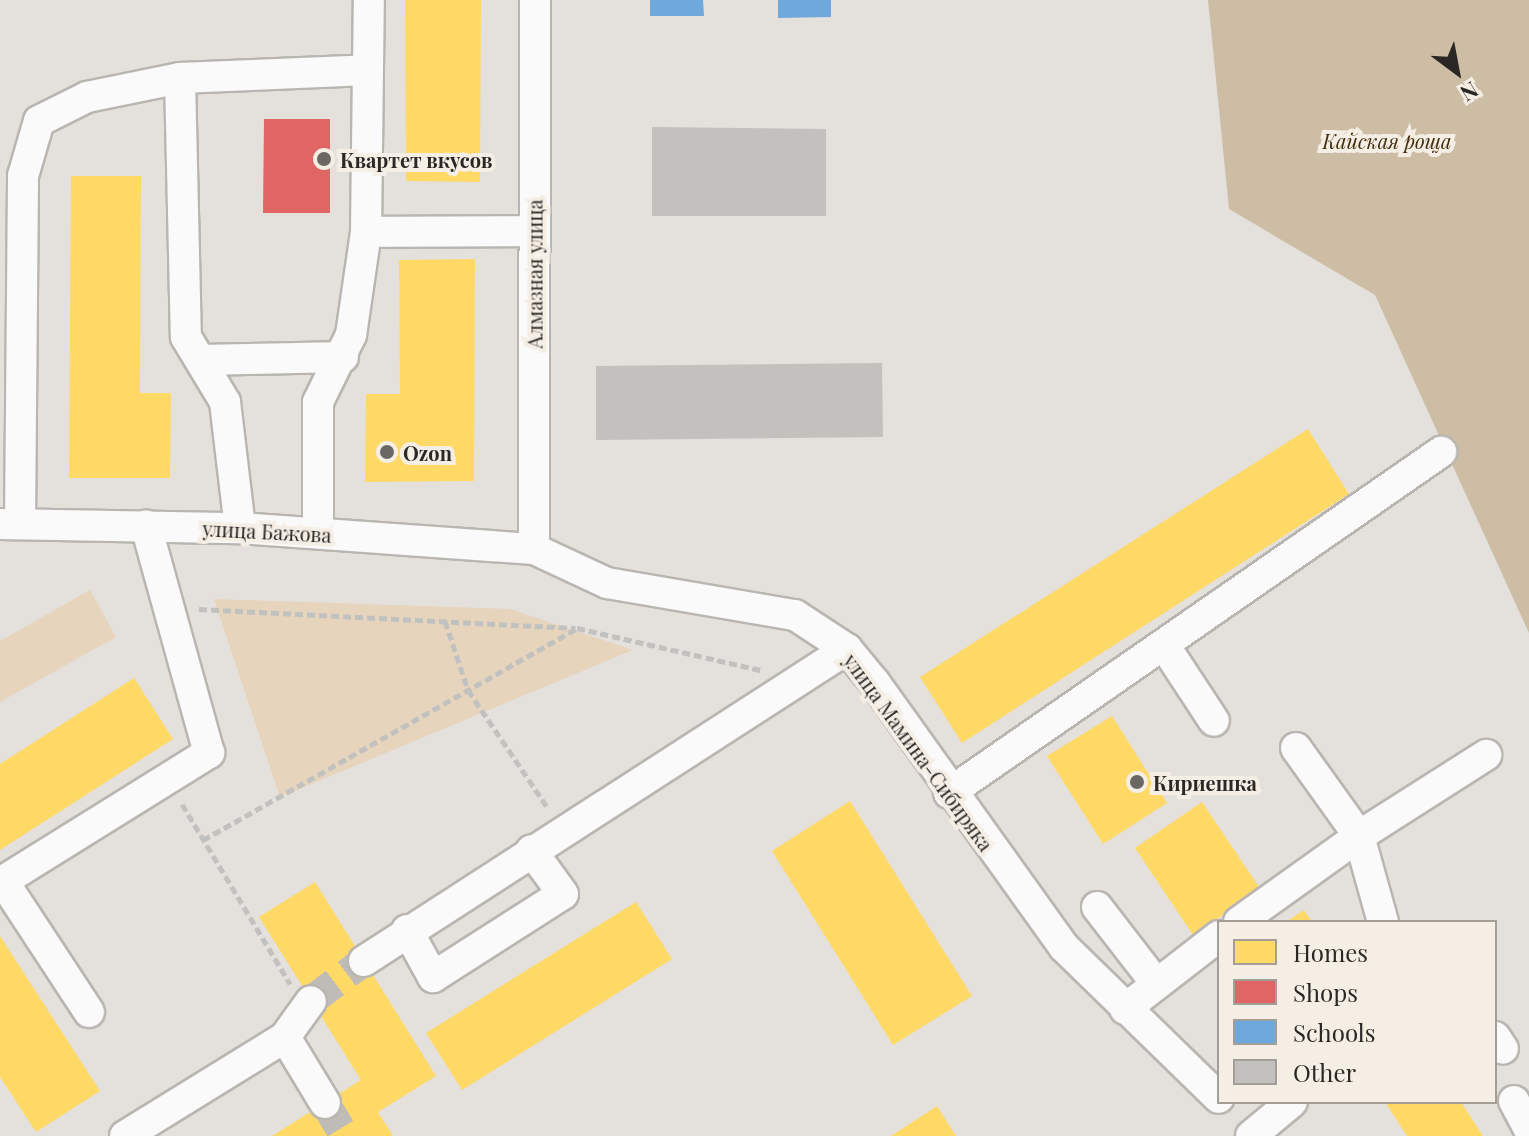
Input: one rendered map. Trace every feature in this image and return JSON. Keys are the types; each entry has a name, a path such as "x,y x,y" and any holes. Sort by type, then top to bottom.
{"street":[{"path":"318,533 318,402 343,357 366,232 369,0"},
{"name":"Алмазная улица","path":"534,549 535,0"},
{"path":"10,524 23,176 39,121 87,97 180,78 368,70"},
{"path":"180,78 186,337 225,402 240,528"},
{"path":"366,232 535,231"},
{"path":"202,360 343,357"},
{"path":"949,793 1166,648 1441,452"},
{"name":"улица Бажова","path":"10,524 240,528 534,549"},
{"path":"89,1012 3,881 209,753 146,526"},
{"name":"улица Мамина-Сибиряка","path":"534,549 607,583 795,615 847,649 1064,947 1217,1096"},
{"path":"1166,648 1214,721"},
{"path":"364,961 407,930 847,649"},
{"path":"1296,748 1359,836 1382,920"},
{"path":"1242,920 1359,836 1486,755"},
{"path":"407,930 433,977 563,894 531,850"},
{"path":"1097,907 1155,982"},
{"path":"1125,1009 1155,982 1217,937"},
{"path":"125,1136 285,1037 308,1004"},
{"path":"285,1037 325,1103"},
{"path":"1514,1101 1529,1129"},
{"path":"1226,1104 1256,1135 1290,1104"}],"path":[{"path":"168,607 577,628 735,659 792,682"},
{"path":"445,621 468,690 563,830"},
{"path":"203,840 577,628"},
{"path":"166,779 308,1004"}],"shaded area":[{"path":"90,590 116,637 0,702 0,641"},
{"path":"214,599 510,609 633,650 280,797"}],"green space":[{"name":"Кайская роща","path":"1208,0 1529,0 1529,633 1375,295 1229,209"}],"building: Homes":[{"path":"405,0 481,0 480,182 406,181"},
{"path":"71,176 141,176 140,393 171,393 170,478 69,478"},
{"path":"475,259 474,481 365,482 366,394 400,394 399,260"},
{"path":"1308,429 1349,494 962,743 920,677"},
{"path":"134,678 173,739 0,850 0,764"},
{"path":"1112,716 1167,803 1103,844 1047,756"},
{"path":"850,801 972,996 893,1045 772,851"},
{"path":"1202,802 1261,890 1193,935 1135,848"},
{"path":"315,882 436,1076 378,1112 393,1136 272,1136 361,1080 259,917"},
{"path":"636,902 672,959 462,1090 426,1033"},
{"path":"1304,910 1311,920 1289,920"},
{"path":"0,936 100,1091 36,1132 0,1077"},
{"path":"1386,1104 1462,1104 1483,1136 1407,1136"},
{"path":"937,1106 956,1136 891,1136"}],"building: Shops":[{"path":"264,119 330,119 330,213 263,213"}],"building: Schools":[{"path":"650,0 703,0 704,16 650,16"},
{"path":"778,0 831,0 831,17 778,18"}],"building: Other":[{"path":"652,127 826,129 826,216 652,216"},
{"path":"882,363 883,437 596,440 596,366"}],"tunnel":[{"path":"311,1001 364,961"},
{"path":"325,1103 345,1136"}],"place":[{"name":"Квартет вкусов","path":"324,159"},
{"name":"Ozon","path":"387,452"},
{"name":"Кириешка","path":"1137,782"}]}
